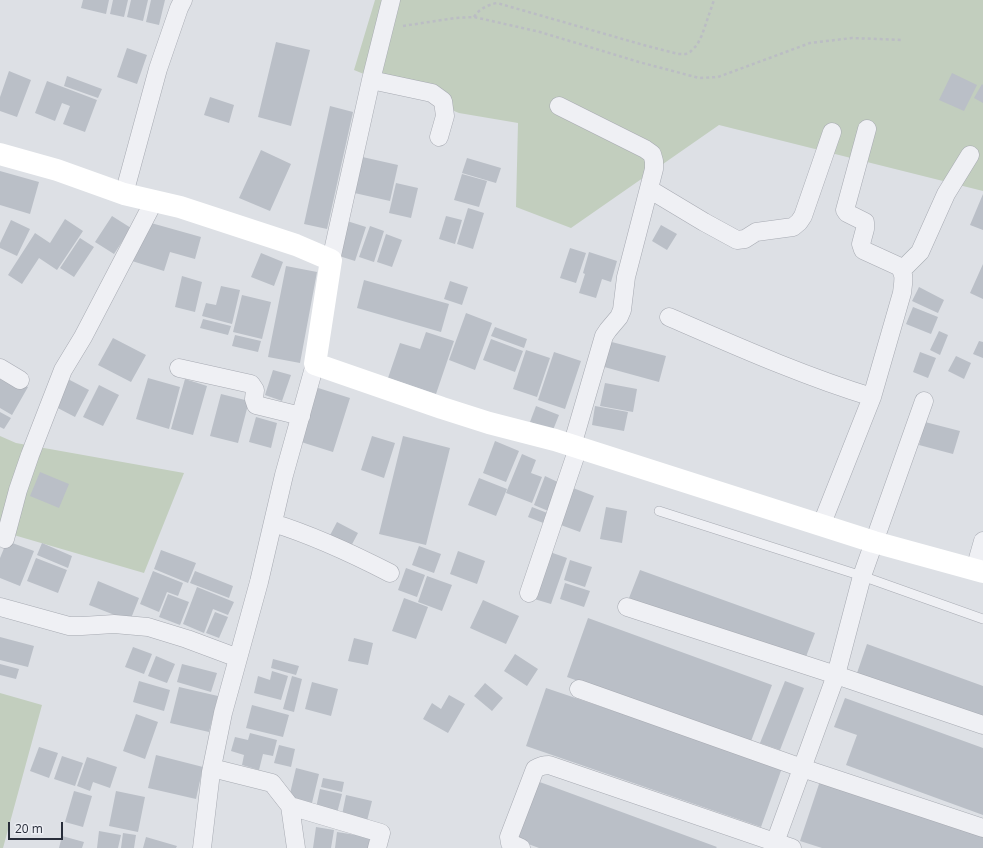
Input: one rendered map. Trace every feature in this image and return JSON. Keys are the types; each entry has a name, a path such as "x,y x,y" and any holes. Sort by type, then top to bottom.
{"street":[{"path":"124,194 158,69 183,0"},
{"path":"202,848 212,768 223,712 259,582 284,475 315,364 331,260 371,80 385,29 391,0"},
{"path":"371,80 432,93 443,101 445,116 439,137"},
{"path":"529,592 575,447 604,336 622,310 626,277 654,169 652,154 638,145 559,106"},
{"path":"821,526 872,397 902,293 902,270 898,266 863,250 860,244 865,229 864,222 847,213 845,210 867,129"},
{"path":"649,189 737,240 745,239 756,232 793,227 803,216 832,132"},
{"path":"0,154 57,170 124,194 180,208 289,243 331,260"},
{"path":"902,270 920,252 946,194 970,155"},
{"path":"5,539 18,490 30,455 63,370 83,337 154,201"},
{"path":"669,317 834,386 872,397"},
{"path":"315,364 442,408 575,447 821,526 979,570 983,541"},
{"path":"0,368 20,380"},
{"path":"179,368 251,384 255,390 254,399 256,405 301,416"},
{"path":"774,845 836,675 862,576 924,402"},
{"path":"273,523 339,547 390,573"},
{"path":"0,607 69,626 114,624 148,627 187,639 238,658"},
{"path":"627,607 836,675 983,725"},
{"path":"579,689 802,768 983,828"},
{"path":"521,848 510,843 509,837 535,770 539,766 544,765 549,765 774,845 792,848"},
{"path":"212,768 272,783 290,806 296,848"},
{"path":"290,806 381,833 377,848"}],"lane":[{"path":"659,511 862,576 983,619"}],"path":[{"path":"474,17 478,11 490,4 497,3 646,46 678,54 686,54 697,45 714,0"},
{"path":"385,29 455,18 474,17 540,32 639,62 699,78 718,77 810,43 852,38 903,40"}],"green space":[{"path":"375,0 983,0 983,191 719,125 571,228 516,207 518,123 459,113 354,70"},
{"path":"0,436 16,443 184,473 144,573 0,531"},
{"path":"0,693 42,705 3,848 0,848"}],"building":[{"path":"83,0 109,0 106,14 81,8"},
{"path":"113,0 128,0 124,17 110,14"},
{"path":"131,0 148,0 143,21 127,17"},
{"path":"151,0 165,0 159,25 146,22"},
{"path":"276,42 310,50 291,126 258,117"},
{"path":"127,48 147,55 137,84 117,77"},
{"path":"9,71 31,80 17,117 0,111 0,97"},
{"path":"952,73 977,85 964,111 939,100"},
{"path":"67,76 102,89 98,98 64,86"},
{"path":"47,81 97,100 85,132 63,124 70,106 62,103 55,121 35,113"},
{"path":"982,84 983,85 983,103 974,98"},
{"path":"210,97 234,105 229,123 204,115"},
{"path":"330,106 353,112 327,229 304,224"},
{"path":"261,150 291,164 270,211 239,198"},
{"path":"358,156 398,165 390,201 350,192"},
{"path":"467,158 501,168 496,183 462,173"},
{"path":"0,171 39,182 30,214 0,205"},
{"path":"462,174 487,181 479,207 454,200"},
{"path":"396,183 418,188 411,218 389,213"},
{"path":"983,194 983,230 970,225"},
{"path":"468,208 484,213 473,249 457,244"},
{"path":"112,216 131,228 114,254 95,242"},
{"path":"446,216 462,220 455,244 439,239"},
{"path":"65,219 83,231 57,270 39,258 22,284 8,275 35,233 50,243"},
{"path":"11,220 30,229 17,256 0,248 0,243"},
{"path":"144,221 201,237 195,259 170,252 164,271 132,261"},
{"path":"347,221 366,227 355,261 336,255"},
{"path":"661,225 677,234 667,250 652,241"},
{"path":"370,226 384,231 374,262 359,257"},
{"path":"386,234 402,240 392,267 377,262"},
{"path":"80,238 94,247 74,277 60,268"},
{"path":"570,248 586,253 576,283 560,278"},
{"path":"589,252 617,261 611,282 602,279 596,298 579,293 585,274 583,273"},
{"path":"261,253 283,262 274,286 251,277"},
{"path":"983,264 983,299 970,293"},
{"path":"286,266 317,272 300,363 268,357"},
{"path":"182,276 202,282 195,312 175,307"},
{"path":"364,280 449,304 441,332 357,308"},
{"path":"450,281 468,287 462,305 444,299"},
{"path":"221,286 240,290 232,324 202,316 206,303 216,305"},
{"path":"919,287 944,300 938,313 912,301"},
{"path":"242,295 271,302 262,339 233,332"},
{"path":"913,307 938,317 931,334 906,324"},
{"path":"466,313 492,323 475,370 449,360"},
{"path":"203,319 231,326 228,335 200,328"},
{"path":"495,327 527,339 524,348 491,336"},
{"path":"939,331 948,335 940,355 930,350"},
{"path":"426,332 454,341 436,394 388,378 400,343 420,349"},
{"path":"235,335 261,341 258,352 232,346"},
{"path":"113,338 146,355 131,382 98,365"},
{"path":"491,339 523,351 515,372 483,360"},
{"path":"604,340 666,356 659,382 597,365"},
{"path":"979,341 983,342 983,358 973,354"},
{"path":"526,350 550,358 537,397 513,389"},
{"path":"554,352 581,361 565,409 538,400"},
{"path":"920,352 936,358 928,378 913,372"},
{"path":"956,356 971,363 964,379 948,371"},
{"path":"273,370 291,375 282,401 265,395"},
{"path":"4,372 28,387 12,415 0,408 0,378"},
{"path":"66,378 89,390 75,417 52,405"},
{"path":"148,378 180,387 169,429 136,419"},
{"path":"185,379 207,386 193,435 171,429"},
{"path":"605,383 637,389 633,412 600,406"},
{"path":"99,385 119,395 103,426 83,417"},
{"path":"315,387 350,398 333,452 298,441"},
{"path":"221,394 249,401 238,443 210,436"},
{"path":"536,406 559,415 553,430 530,422"},
{"path":"595,406 628,412 624,431 592,425"},
{"path":"0,412 11,418 4,429 0,427"},
{"path":"256,417 277,423 271,448 249,442"},
{"path":"925,422 960,431 953,454 919,445"},
{"path":"372,436 395,443 384,478 361,470"},
{"path":"403,436 450,448 426,545 379,534"},
{"path":"495,441 519,451 506,482 483,473"},
{"path":"522,454 536,460 531,473 542,477 532,503 506,493"},
{"path":"40,472 69,484 59,508 30,496"},
{"path":"545,476 564,485 553,513 534,505"},
{"path":"479,478 507,489 496,516 468,505"},
{"path":"573,488 594,496 580,532 558,524"},
{"path":"532,507 555,516 551,526 528,517"},
{"path":"606,507 627,511 622,543 600,539"},
{"path":"337,522 358,533 349,550 328,539"},
{"path":"7,541 34,551 20,586 0,578 0,558"},
{"path":"42,543 72,556 68,568 37,555"},
{"path":"419,546 441,554 434,573 412,565"},
{"path":"161,550 196,563 188,583 154,569"},
{"path":"458,551 485,561 477,584 450,574"},
{"path":"547,551 567,558 551,604 531,598"},
{"path":"36,558 67,570 58,593 27,581"},
{"path":"570,560 592,567 585,587 564,580"},
{"path":"406,568 425,575 417,597 398,590"},
{"path":"640,570 815,633 804,662 629,598"},
{"path":"153,571 183,583 178,596 167,592 159,612 140,604"},
{"path":"195,571 233,586 229,598 190,583"},
{"path":"427,576 452,585 442,611 418,602"},
{"path":"98,581 139,598 130,621 89,605"},
{"path":"565,583 590,591 584,607 560,599"},
{"path":"197,587 234,602 228,615 213,609 204,633 183,624"},
{"path":"168,594 189,602 180,625 159,617"},
{"path":"404,598 428,607 416,639 392,631"},
{"path":"483,600 519,616 506,644 470,628"},
{"path":"215,612 228,617 219,638 206,633"},
{"path":"588,618 772,685 750,744 567,677"},
{"path":"0,637 34,646 28,667 0,660"},
{"path":"354,638 373,643 368,665 348,661"},
{"path":"867,644 983,686 983,719 857,673"},
{"path":"133,647 152,654 144,674 125,667"},
{"path":"515,654 538,669 527,686 504,671"},
{"path":"156,656 175,664 167,683 148,676"},
{"path":"273,659 299,666 296,675 271,668"},
{"path":"0,664 19,669 16,679 0,675"},
{"path":"182,664 217,673 211,692 177,682"},
{"path":"272,671 288,676 281,700 254,693 258,676 270,680"},
{"path":"292,676 302,679 294,712 283,709"},
{"path":"139,681 170,690 164,711 133,702"},
{"path":"785,681 804,688 780,750 760,743"},
{"path":"312,682 338,689 331,716 305,709"},
{"path":"485,683 503,698 492,711 474,696"},
{"path":"179,687 218,696 209,732 170,723"},
{"path":"546,688 782,768 761,827 526,746"},
{"path":"449,695 465,704 448,733 423,719 432,703 441,709"},
{"path":"845,698 983,748 983,815 846,765 857,735 834,727"},
{"path":"252,705 289,715 283,737 246,728"},
{"path":"136,714 158,722 145,759 123,751"},
{"path":"250,733 277,740 273,756 263,754 259,770 242,765 244,755 231,751 235,737 248,740"},
{"path":"279,745 295,749 291,767 274,763"},
{"path":"39,747 58,753 49,778 30,771"},
{"path":"156,755 203,767 196,799 148,788"},
{"path":"62,756 83,763 75,786 54,779"},
{"path":"87,757 117,767 110,788 93,782 90,791 77,786"},
{"path":"296,768 319,774 311,807 288,802"},
{"path":"323,778 344,782 342,792 321,787"},
{"path":"534,780 717,847 539,848 512,838"},
{"path":"820,781 983,836 983,848 822,848 800,841"},
{"path":"320,789 342,794 337,813 316,808"},
{"path":"74,791 92,796 83,827 65,822"},
{"path":"116,791 145,797 138,832 109,826"},
{"path":"346,795 372,801 367,821 342,815"},
{"path":"316,827 334,830 331,848 313,848"},
{"path":"99,831 121,835 118,848 97,848"},
{"path":"337,832 375,838 373,848 335,848"},
{"path":"123,833 136,835 134,848 121,848"},
{"path":"62,836 84,842 82,848 59,848"},
{"path":"146,837 177,846 176,848 143,848"}]}
